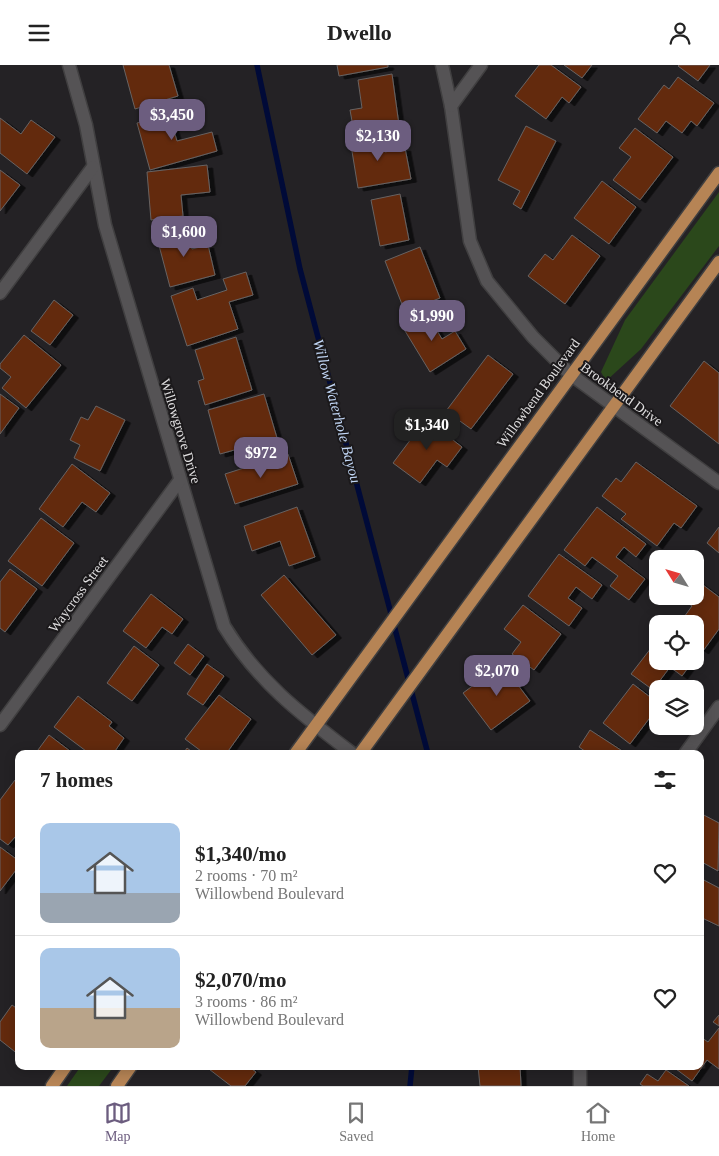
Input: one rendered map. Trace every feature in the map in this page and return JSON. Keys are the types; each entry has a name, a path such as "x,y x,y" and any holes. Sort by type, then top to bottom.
{"main road":[{"name":"Willowbend Boulevard","path":"299,750 420,580 719,173"},
{"path":"363,750 719,262"},
{"path":"52,1086 63,1070"},
{"path":"117,1086 128,1070"}],"street":[{"name":"Willowgrove Drive","path":"69,65 86,125 93,167 112,250 224,626 239,650 257,673 280,697 348,750"},
{"name":"Brookbend Drive","path":"442,65 451,106 470,241 487,281 533,337 570,374 719,483"},
{"path":"451,106 482,65"},
{"path":"0,293 93,167"},
{"name":"Waycross Street","path":"0,725 180,480"},
{"path":"688,750 719,707"},
{"path":"580,1070 580,1086"}],"green space":[{"path":"719,192 719,246 641,349 606,381 601,372 625,320"},
{"path":"78,1070 111,1070 99,1086 67,1086"}],"building":[{"path":"123,65 169,65 178,96 135,109"},
{"path":"337,65 388,65 388,67 339,76"},
{"path":"539,65 551,65 581,87 569,103 562,97 546,119 515,96"},
{"path":"564,65 592,65 582,78"},
{"path":"679,65 710,65 698,81"},
{"path":"392,74 399,125 354,132 350,110 362,108 358,80"},
{"path":"678,77 714,103 697,126 691,121 682,133 666,121 657,133 638,119 664,85 669,89"},
{"path":"189,109 193,123 173,128 177,141 212,132 217,151 150,170 137,123"},
{"path":"0,118 21,134 31,120 55,137 27,174 0,153"},
{"path":"526,126 556,141 521,209 513,204 520,191 498,180"},
{"path":"635,128 673,157 640,200 613,180 631,157 619,148"},
{"path":"382,134 385,152 405,148 411,179 358,188 350,139"},
{"path":"207,165 210,192 181,195 183,216 151,220 147,172"},
{"path":"0,170 20,185 0,211"},
{"path":"602,181 636,207 609,244 574,218"},
{"path":"400,194 409,240 380,246 371,200"},
{"path":"186,226 192,249 208,245 215,275 170,287 156,234"},
{"path":"572,235 600,256 565,304 528,276 545,254 553,260"},
{"path":"420,247 440,298 405,312 385,261"},
{"path":"246,272 253,295 229,302 238,329 187,346 171,296 193,288 197,300 227,290 223,279"},
{"path":"54,300 73,315 50,345 31,331"},
{"path":"425,311 442,339 455,331 466,349 430,372 402,326"},
{"path":"24,335 61,365 26,408 2,388 11,377 0,368 0,364"},
{"path":"236,337 252,390 205,405 198,381 204,379 195,350"},
{"path":"488,355 513,374 471,429 446,411"},
{"path":"704,361 719,373 719,444 670,406"},
{"path":"0,394 19,408 0,434"},
{"path":"264,394 277,438 220,454 208,410"},
{"path":"96,406 125,420 100,471 74,458 80,445 70,440 81,417 88,420"},
{"path":"426,419 462,447 447,467 437,460 420,483 393,463"},
{"path":"288,454 298,484 235,504 225,474"},
{"path":"636,462 697,506 681,528 674,523 657,546 621,519 626,514 602,496 616,478 621,482"},
{"path":"72,464 110,493 96,512 82,502 63,527 39,509"},
{"path":"297,507 315,557 289,566 280,541 252,551 244,526"},
{"path":"597,507 646,544 636,557 624,547 616,557 645,579 629,600 610,586 618,576 592,557 585,566 564,550"},
{"path":"41,518 74,543 42,586 8,561"},
{"path":"719,527 719,553 707,543"},
{"path":"559,554 602,585 592,599 576,587 568,598 582,608 569,626 528,596"},
{"path":"10,569 37,589 5,632 0,628 0,582"},
{"path":"284,575 336,635 312,655 261,595"},
{"path":"704,586 719,597 719,629 704,650 704,615 686,615 692,606 691,605 704,605"},
{"path":"151,594 183,619 172,634 162,627 146,648 123,631"},
{"path":"523,605 561,634 534,670 512,654 521,642 504,629"},
{"path":"188,644 204,656 190,675 174,663"},
{"path":"134,646 159,665 132,701 107,683"},
{"path":"649,651 649,670 668,670 660,680 649,680 649,687 631,674"},
{"path":"207,664 224,676 203,705 187,694"},
{"path":"502,664 530,701 491,730 463,693"},
{"path":"674,670 686,670 682,676"},
{"path":"633,684 649,696 649,719 630,744 603,723"},
{"path":"219,695 251,719 229,750 200,750 185,739"},
{"path":"78,696 112,722 109,726 124,738 116,750 85,750 54,727"},
{"path":"590,730 621,750 583,750 579,747"},
{"path":"49,735 69,750 38,750"},
{"path":"15,780 15,837 8,845 0,839 0,800"},
{"path":"704,815 719,823 718,871 704,863"},
{"path":"0,847 15,858 15,871 0,891"},
{"path":"704,880 719,888 719,926 704,919"},
{"path":"12,1005 15,1007 15,1052 0,1040 0,1022"},
{"path":"719,1015 719,1026 713,1022"},
{"path":"719,1028 719,1069 707,1060 704,1064 704,1039 708,1042"},
{"path":"210,1070 253,1070 256,1072 245,1086 231,1086"},
{"path":"478,1070 520,1070 521,1086 480,1086"},
{"path":"666,1070 689,1086 643,1086 640,1084 647,1074 658,1081"},
{"path":"677,1070 700,1070 692,1081"}],"waterway":[{"name":"Willow Waterhole Bayou","path":"257,65 300,269 427,750"},
{"name":"Willow Waterhole Bayou","path":"410,1086 412,1070"}]}
